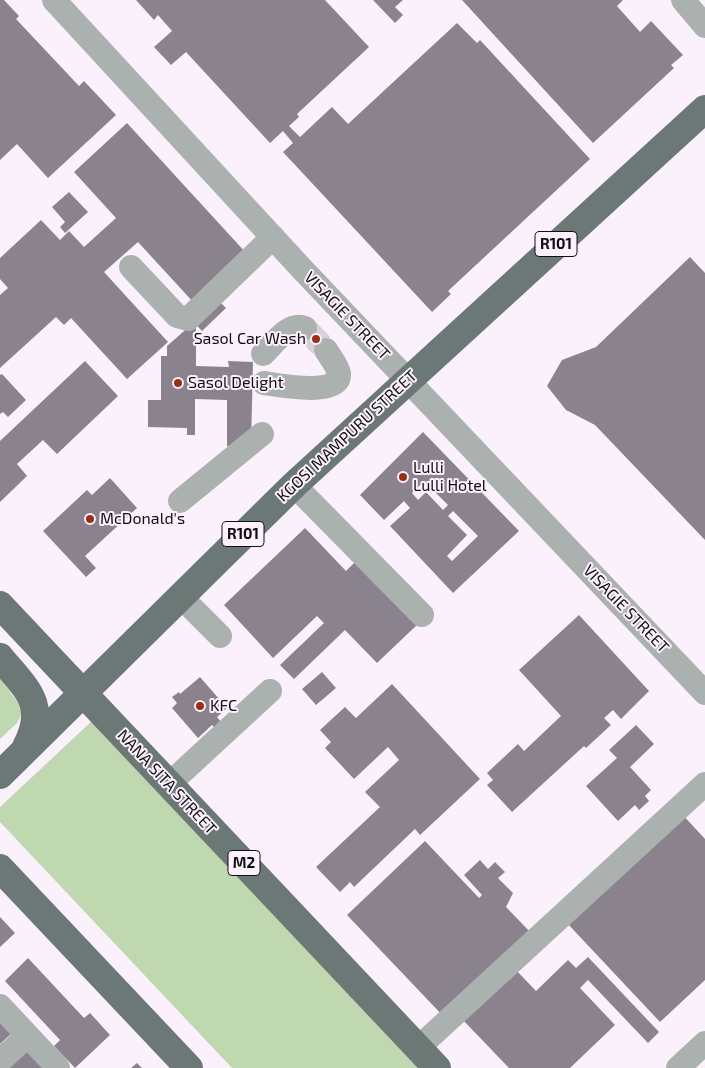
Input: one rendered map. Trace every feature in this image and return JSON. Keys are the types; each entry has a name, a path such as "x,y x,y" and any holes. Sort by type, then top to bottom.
{"main road":[{"name":"KGOSI MAMPURU STREET","path":"0,775 82,692 294,485 705,109"},
{"name":"NANA SITA STREET","path":"0,605 437,1068"},
{"path":"0,657 22,684 37,713 33,734 23,753"},
{"path":"0,868 189,1068"}],"street":[{"name":"VISAGIE STREET","path":"54,0 407,380 705,693"},
{"path":"683,0 705,26"},
{"path":"131,267 177,316 188,319 273,237"},
{"path":"264,354 292,327 300,326 305,328"},
{"path":"264,383 315,388 326,388 333,385 338,378 339,372 326,350"},
{"path":"180,502 262,434"},
{"path":"294,485 422,615"},
{"path":"180,596 220,636"},
{"path":"169,784 270,691"},
{"path":"418,1048 705,784"},
{"path":"0,1006 58,1068"},
{"path":"0,1061 27,1036"},
{"path":"678,1068 705,1043"}],"green space":[{"path":"0,678 18,703 22,713 17,723 0,739"},
{"path":"93,720 418,1068 232,1068 0,822 0,807"}],"building":[{"path":"0,0 4,0 19,16 16,19 79,86 84,81 116,115 48,178 17,144 0,160"},
{"path":"136,0 325,0 369,47 297,114 299,117 289,126 300,137 332,107 348,124 457,23 477,43 480,40 590,159 448,291 451,294 432,312 283,152 293,143 283,131 270,143 186,52 171,65 154,47 172,31 158,15 154,20"},
{"path":"373,0 403,0 395,7 403,15 395,23"},
{"path":"462,0 623,0 617,6 640,32 651,21 683,55 671,65 674,68 593,143"},
{"path":"127,123 247,254 194,303 138,242 104,272 168,342 127,379 71,318 64,325 56,317 0,368 0,295 8,288 0,279 0,258 41,220 60,240 69,231 84,247 116,218 74,172"},
{"path":"69,192 88,212 65,233 60,227 65,222 52,207"},
{"path":"690,257 705,273 705,540 595,425 566,410 547,386 562,360 596,347"},
{"path":"216,298 226,308 202,331 192,320"},
{"name":"Sasol Car Wash","path":"313,321 318,327 316,329 319,333 333,343 316,349 299,334"},
{"path":"191,325 196,325 196,366 229,367 228,361 253,362 251,446 227,446 227,400 195,399 195,435 187,435 187,428 148,427 148,400 161,400 161,356 167,356 167,346"},
{"path":"85,361 118,396 57,454 43,440 17,464 27,476 0,502 0,441"},
{"path":"2,374 26,400 8,417 3,412 0,414 0,375"},
{"path":"423,432 519,531 453,593 390,526 410,508 404,501 384,520 360,495","holes":["424,481 448,505 443,510 426,492 418,500 412,493","453,511 478,536 452,561 447,556 467,535 448,516"]},
{"name":"McDonald's","path":"110,478 137,508 85,556 96,568 86,577 43,531 87,490 92,495"},
{"path":"305,528 346,571 358,559 419,623 377,663 345,630 294,679 280,665 324,623 317,616 273,658 224,605"},
{"path":"579,615 649,691 621,719 613,710 604,718 611,725 586,748 584,746 512,812 487,785 493,780 487,773 518,744 524,751 561,716 519,670"},
{"path":"322,672 336,688 316,705 302,689"},
{"name":"KFC","path":"200,677 227,708 217,717 221,722 215,728 212,725 198,738 172,708 177,703 172,697 179,692 180,694"},
{"path":"392,684 480,779 420,835 415,829 354,887 350,882 340,892 316,867 380,807 365,792 399,760 388,747 354,779 325,748 331,742 320,730 345,707 356,718"},
{"path":"636,725 654,744 630,767 651,790 645,796 649,801 639,810 635,805 618,821 586,786 617,758 609,750"},
{"path":"681,813 705,839 705,980 660,1022 566,922"},
{"path":"425,841 479,898 482,895 464,875 480,860 488,869 495,862 505,872 498,878 513,893 506,907 533,935 445,1018 347,915"},
{"path":"0,917 15,933 0,947"},
{"path":"588,957 659,1032 648,1043 588,980 580,988 615,1025 570,1068 509,1068 462,1019 515,969 536,991 568,960 576,968"},
{"path":"28,958 84,1018 90,1013 110,1035 75,1068 54,1046 60,1040 5,981"},
{"path":"0,1020 12,1033 0,1044"},
{"path":"30,1045 51,1068 5,1068"},
{"path":"137,1063 142,1068 131,1068"}],"tunnel":[{"path":"305,328 326,350"}],"place":[{"name":"Sasol Car Wash","path":"316,339"},
{"name":"Sasol Delight","path":"178,383"},
{"name":"Lulli Lulli Hotel","path":"403,477"},
{"name":"McDonald's","path":"90,519"},
{"name":"KFC","path":"200,706"}]}
